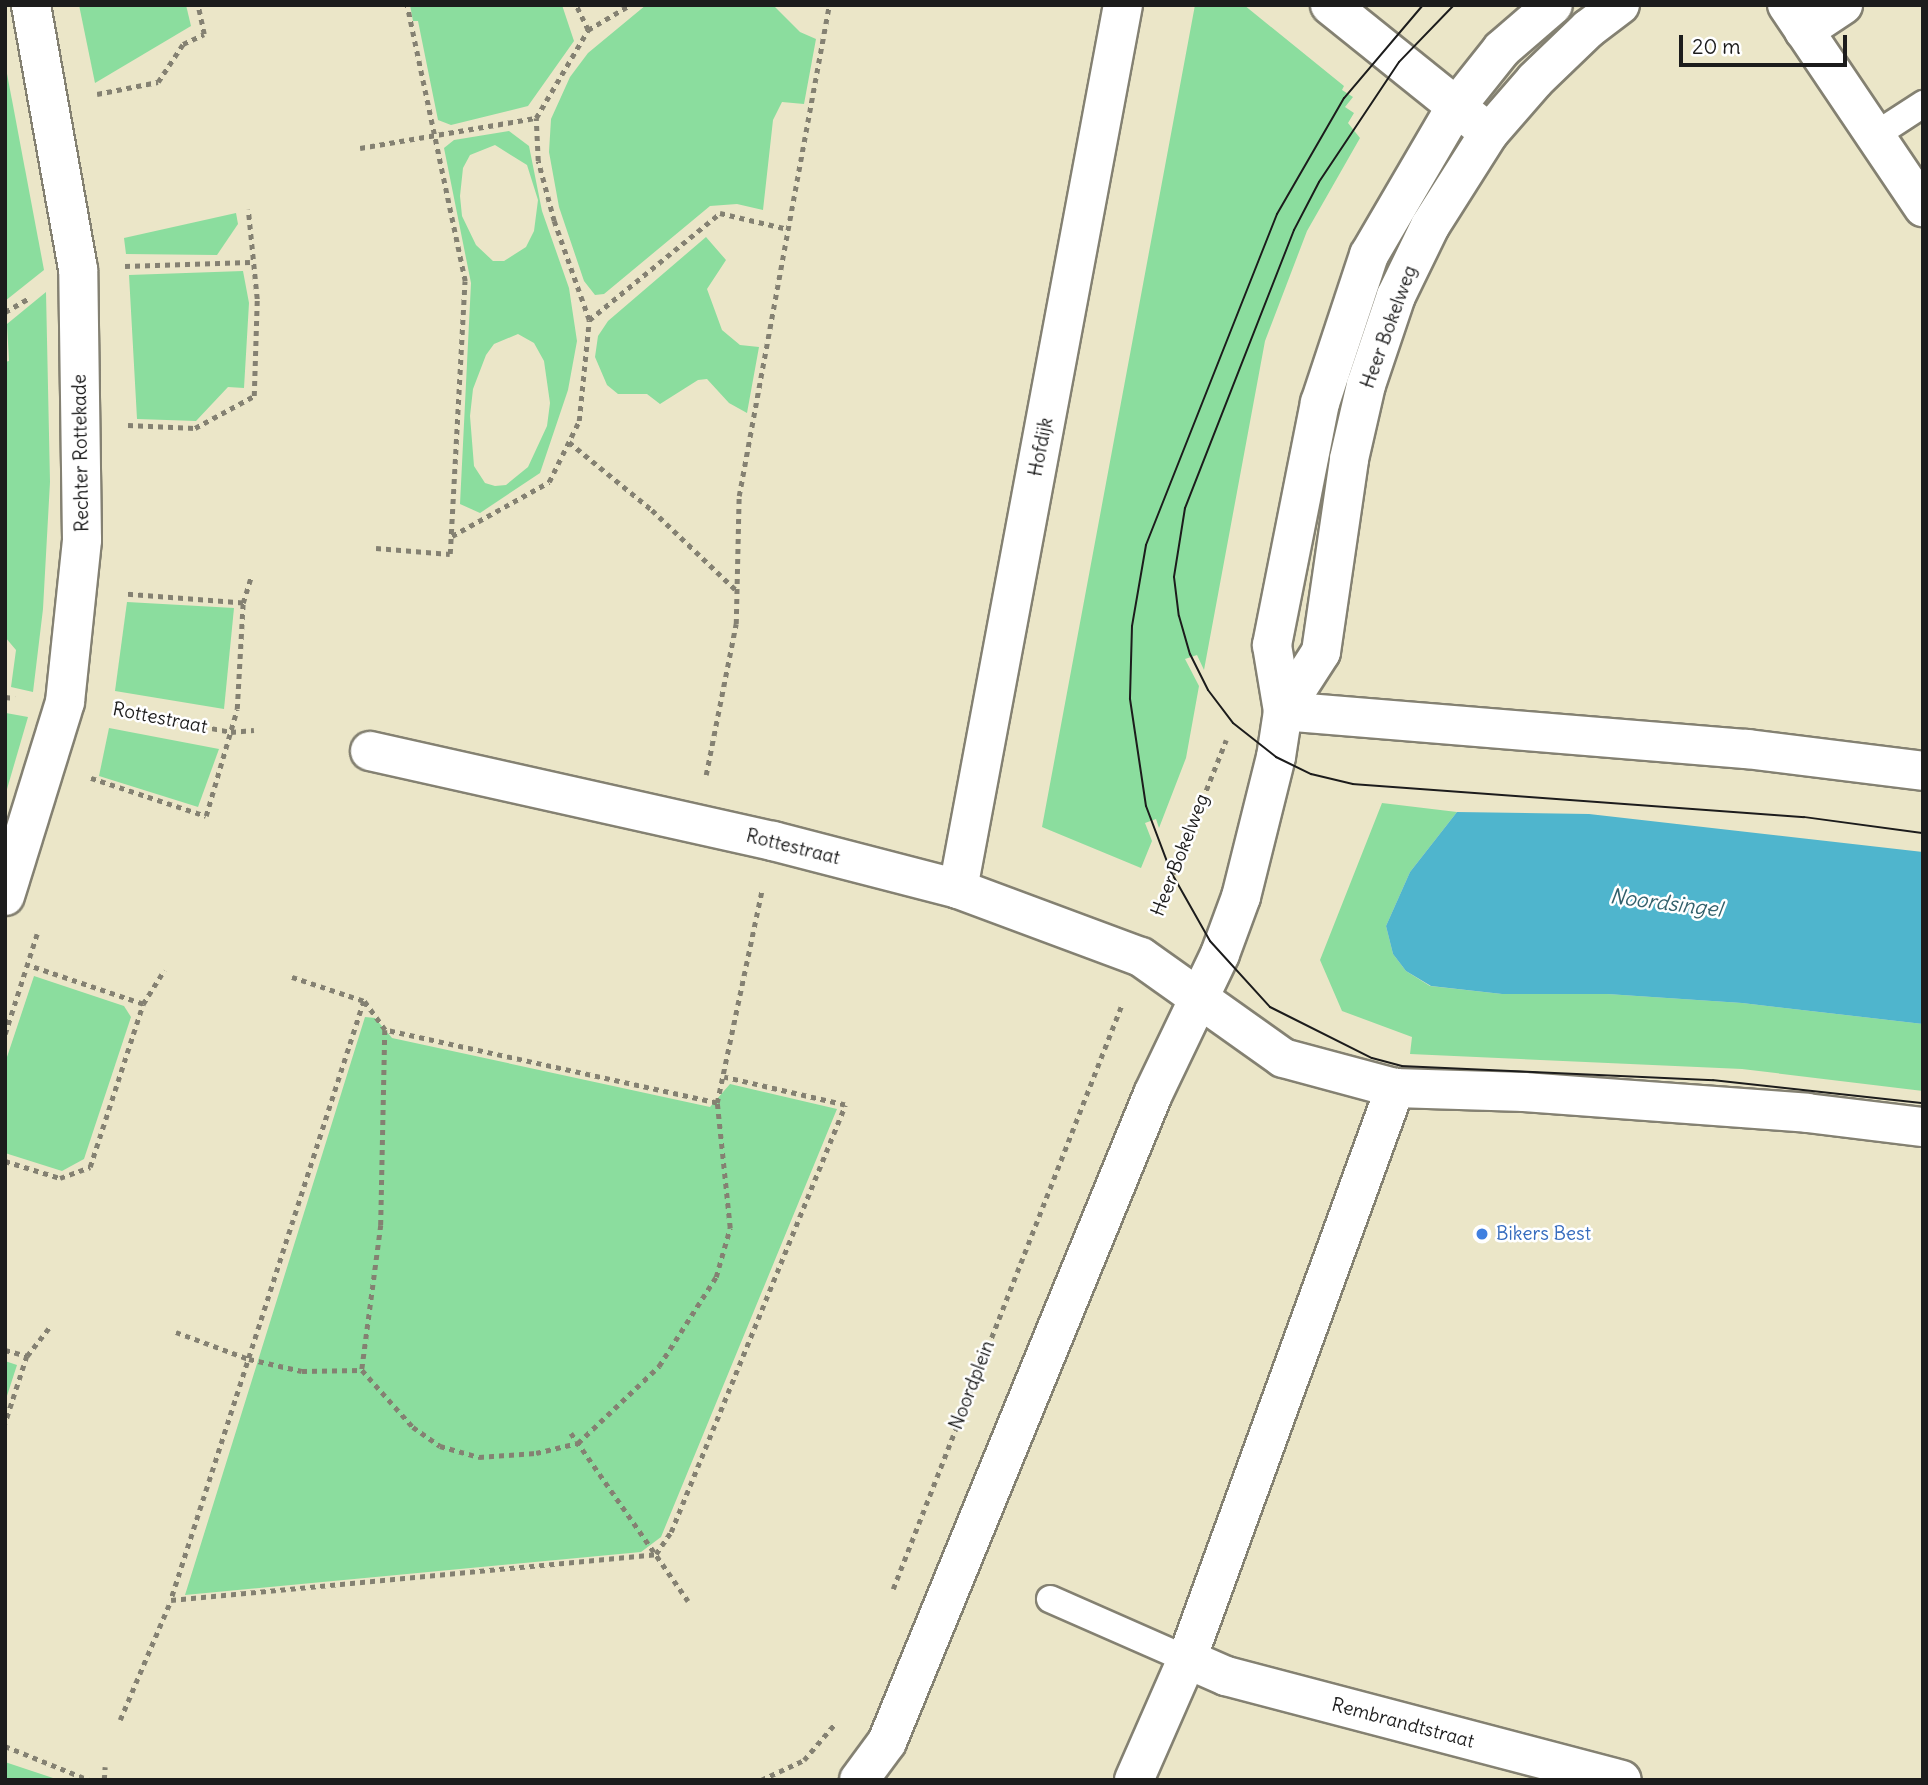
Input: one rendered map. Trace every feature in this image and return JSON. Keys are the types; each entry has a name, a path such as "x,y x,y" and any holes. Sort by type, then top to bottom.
{"street":[{"name":"Rechter Rottekade","path":"5,896 65,702 82,540 78,269 31,5"},
{"name":"Hofdijk","path":"958,889 1123,5"},
{"path":"1330,5 1489,133"},
{"name":"Heer Bokelweg","path":"1283,711 1272,645 1324,389 1369,255 1455,108 1502,50 1553,5"},
{"name":"Heer Bokelweg","path":"1196,997 1220,954 1241,897 1283,711 1321,652 1349,459 1366,385 1396,296 1430,226 1489,133 1553,63 1620,5"},
{"path":"1843,5 1796,18 1923,207"},
{"path":"1283,711 1747,749 1923,771"},
{"name":"Rottestraat","path":"370,751 772,841 958,889 1141,957 1196,997"},
{"path":"859,1780 887,1742 1196,997 1283,1058 1395,1088 1565,1095 1807,1112 1923,1127"},
{"path":"1134,1780 1186,1659 1395,1088"},
{"name":"Rembrandtstraat","path":"1186,1659 1226,1676 1622,1780"}],"lane":[{"path":"1874,136 1923,104"},
{"path":"1050,1599 1186,1659"}],"path":[{"path":"90,95 158,82 183,44 204,34 198,5"},
{"path":"376,548 450,554 466,281 407,5"},
{"path":"576,5 588,30"},
{"path":"451,537 550,482 579,421 589,320 554,221 538,161 536,118 588,30 631,5"},
{"path":"696,824 736,624 739,496 830,5"},
{"path":"360,149 536,118"},
{"path":"128,425 195,428 254,396 257,299 250,262 248,209"},
{"path":"589,320 720,213 788,229"},
{"path":"120,266 250,262"},
{"path":"569,442 652,510 736,590"},
{"path":"87,777 206,816 237,709 243,603 251,577"},
{"path":"118,594 243,603"},
{"name":"Rottestraat","path":"65,702 231,732 254,730"},
{"name":"Heer Bokelweg","path":"1141,957 1233,723 1283,711"},
{"path":"292,976 364,1001 386,1030 381,1225 362,1370 412,1427 440,1446 479,1457 537,1453 578,1443 659,1366 716,1277 730,1228 717,1103 772,841"},
{"name":"Noordplein","path":"889,1598 1141,957"},
{"path":"27,965 143,1004"},
{"path":"5,1161 60,1178 90,1167 143,1004 164,970"},
{"path":"120,1720 171,1600 364,1001"},
{"path":"386,1030 717,1103"},
{"path":"656,1554 671,1532 845,1105 724,1077"},
{"path":"5,1424 27,1356 49,1328"},
{"path":"176,1332 249,1359 302,1371 362,1370"},
{"path":"5,1350 27,1356"},
{"path":"571,1433 688,1601"},
{"path":"171,1600 656,1554"},
{"path":"761,1780 804,1760 844,1714"},
{"path":"5,1746 89,1780"},
{"path":"104,1780 105,1768"}],"green space":[{"path":"79,5 186,5 191,26 95,83"},
{"path":"410,5 562,5 574,41 528,106 451,125 438,120 418,21 413,21"},
{"path":"646,5 773,5 800,32 816,39 804,104 782,102 773,120 763,210 737,204 710,206 604,294 595,295 584,281 559,207 549,152 551,119 570,77 588,53"},
{"path":"1195,5 1244,5 1344,86 1342,90 1353,97 1345,107 1354,113 1348,123 1360,138 1307,231 1265,341 1204,670 1197,655 1185,659 1199,686 1186,758 1159,828 1156,819 1145,823 1152,841 1141,868 1042,827"},
{"path":"5,63 44,270 5,301"},
{"path":"509,131 529,146 542,211 569,288 577,341 568,390 540,473 480,513 460,504 471,283 444,148 454,140","holes":["495,145 527,165 538,200 534,231 526,247 504,261 493,261 476,245 462,216 460,196 463,168 470,155","518,334 534,343 544,361 550,403 547,426 528,467 506,485 495,486 485,483 474,466 470,416 473,389 486,355 494,344"]},
{"path":"236,213 238,224 217,255 126,254 124,238"},
{"path":"706,237 726,260 707,289 722,330 740,345 759,347 747,413 729,403 707,379 698,380 660,404 647,394 618,394 607,385 595,357 598,336 608,321"},
{"path":"243,271 249,303 244,388 228,387 196,421 137,419 129,275"},
{"path":"46,292 50,482 43,609 33,692 11,687 16,650 5,637 5,362 9,361 7,324"},
{"path":"127,602 234,608 224,709 115,691"},
{"path":"6,713 28,717 5,796 5,717"},
{"path":"109,728 219,749 198,807 99,776"},
{"path":"1382,803 1457,812 1410,872 1386,926 1393,954 1406,971 1430,986 1502,994 1607,994 1742,1003 1923,1024 1923,1091 1742,1069 1410,1054 1412,1037 1342,1011 1320,960"},
{"path":"34,976 124,1006 131,1017 84,1159 62,1171 5,1153 5,1063"},
{"path":"365,1017 375,1018 392,1038 710,1107 730,1084 837,1109 661,1537 641,1552 185,1595"},
{"path":"5,1361 17,1365 5,1402"},
{"path":"5,1762 59,1780 5,1780"}],"water":[{"name":"Noordsingel","path":"1457,812 1589,814 1923,852 1923,1024 1742,1003 1607,994 1502,994 1431,986 1406,971 1393,954 1386,926 1410,872"}],"tram line":[{"path":"1423,5 1344,98 1277,214 1146,545 1132,626 1130,699 1146,806 1171,872 1210,941 1270,1007 1372,1058 1402,1066 1713,1080 1923,1103"},
{"path":"1454,5 1399,62 1319,182 1294,230 1185,508 1174,577 1179,616 1190,654 1208,690 1233,723 1276,757 1311,774 1353,784 1804,817 1923,833"}],"place":[{"name":"Bikers Best","path":"1482,1234"}]}
